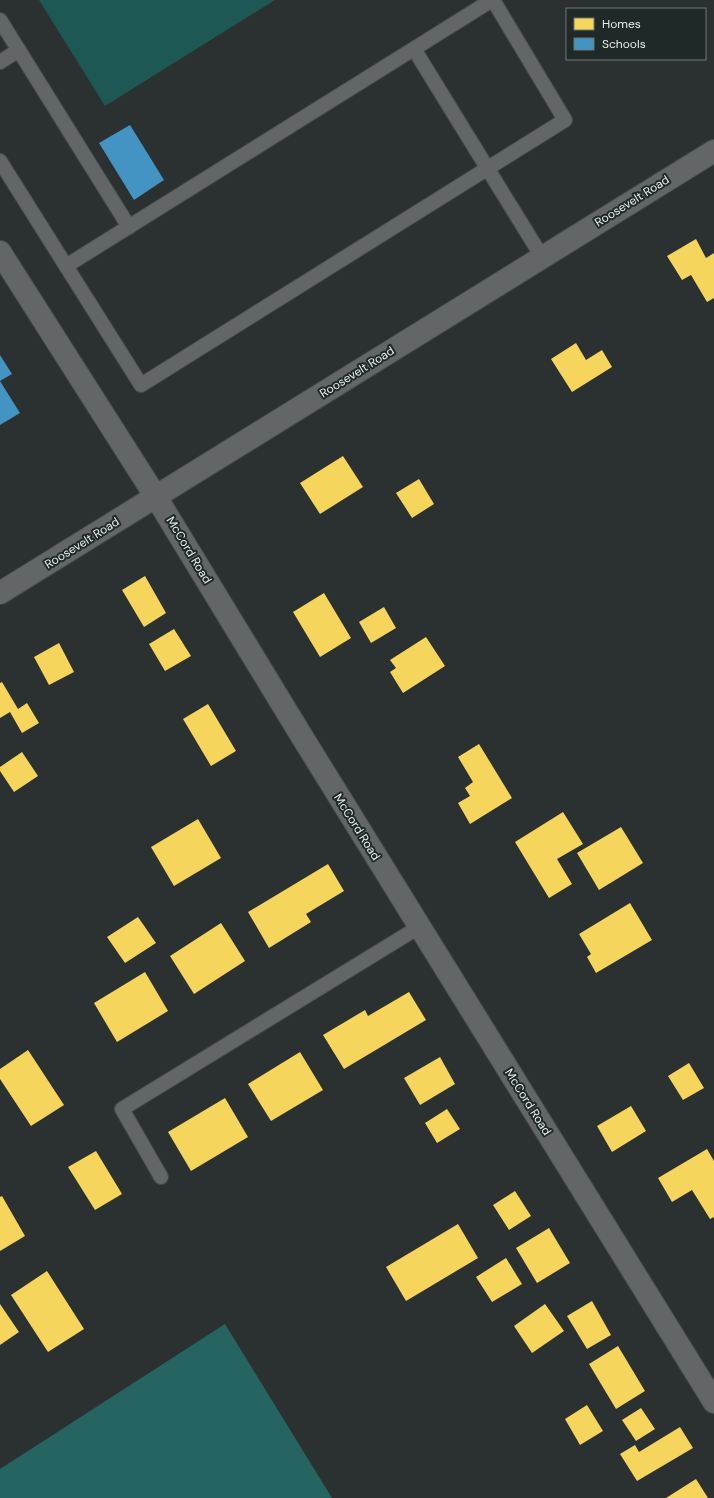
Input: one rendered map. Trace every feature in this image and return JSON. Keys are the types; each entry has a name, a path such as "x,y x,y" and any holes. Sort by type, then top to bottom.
{"street":[{"name":"Roosevelt Road","path":"0,593 714,151"},
{"name":"McCord Road","path":"0,252 156,497 714,1402"}],"lane":[{"path":"0,161 66,266 141,385 487,167 565,120 492,0 66,266"},
{"path":"0,20 129,227"},
{"path":"414,49 542,257"},
{"path":"0,62 19,50"},
{"path":"161,1177 122,1109 420,927"}],"shaded area":[{"path":"39,0 275,0 105,106"},
{"path":"225,1324 332,1498 0,1498 0,1469"}],"building: Homes":[{"path":"696,239 706,258 714,253 714,298 707,302 691,275 682,280 667,256"},
{"path":"576,343 586,360 602,350 612,367 572,392 551,359"},
{"path":"343,456 363,487 320,514 300,483"},
{"path":"419,479 434,504 412,518 396,493"},
{"path":"145,576 166,613 144,627 122,590"},
{"path":"324,593 351,638 320,657 293,612"},
{"path":"384,607 396,628 371,643 359,622"},
{"path":"174,629 191,656 165,671 149,644"},
{"path":"426,637 445,666 403,693 390,672 396,668 390,660"},
{"path":"59,643 74,672 49,685 34,657"},
{"path":"2,682 18,709 27,703 39,723 22,733 10,712 0,718 0,683"},
{"path":"208,704 236,751 211,766 183,719"},
{"path":"479,744 512,798 470,824 458,803 470,796 465,788 473,782 458,757"},
{"path":"22,752 38,776 14,792 0,771 0,767"},
{"path":"563,812 583,844 557,859 572,884 549,898 515,842"},
{"path":"198,819 221,858 174,886 151,847"},
{"path":"621,827 643,863 599,890 577,853"},
{"path":"328,864 344,891 306,914 311,922 269,948 248,912"},
{"path":"630,903 652,940 596,973 587,957 591,954 579,934"},
{"path":"138,917 156,943 125,963 107,937"},
{"path":"221,923 245,961 194,994 170,956"},
{"path":"145,972 168,1011 117,1042 94,1003"},
{"path":"409,992 426,1020 344,1069 323,1035 365,1010 368,1016"},
{"path":"28,1050 64,1105 31,1126 0,1079 0,1069"},
{"path":"300,1052 323,1090 271,1121 248,1084"},
{"path":"440,1057 455,1084 420,1105 404,1078"},
{"path":"689,1063 704,1088 683,1100 668,1076"},
{"path":"225,1098 248,1137 191,1171 168,1132"},
{"path":"631,1106 646,1131 612,1152 597,1126"},
{"path":"447,1109 460,1129 437,1143 425,1123"},
{"path":"707,1149 714,1161 714,1217 710,1219 692,1190 672,1202 658,1178"},
{"path":"96,1151 122,1194 95,1210 68,1167"},
{"path":"515,1191 531,1216 509,1230 493,1205"},
{"path":"2,1196 25,1236 0,1251 0,1197"},
{"path":"458,1224 478,1258 406,1301 386,1267"},
{"path":"549,1228 570,1263 537,1283 516,1248"},
{"path":"506,1258 522,1284 492,1302 476,1277"},
{"path":"47,1271 84,1329 48,1352 11,1295"},
{"path":"592,1301 611,1335 587,1349 567,1316"},
{"path":"0,1304 19,1332 0,1345"},
{"path":"545,1304 564,1331 532,1353 514,1326"},
{"path":"618,1346 645,1391 616,1409 589,1364"},
{"path":"587,1405 603,1431 580,1445 565,1419"},
{"path":"641,1408 655,1429 636,1441 622,1420"},
{"path":"680,1427 693,1448 637,1481 620,1454 635,1445 639,1452"},
{"path":"696,1479 708,1498 666,1498"}],"building: Schools":[{"path":"130,125 164,180 134,200 99,143"},
{"path":"0,355 12,374 0,381"},
{"path":"0,381 20,413 0,425"}]}
